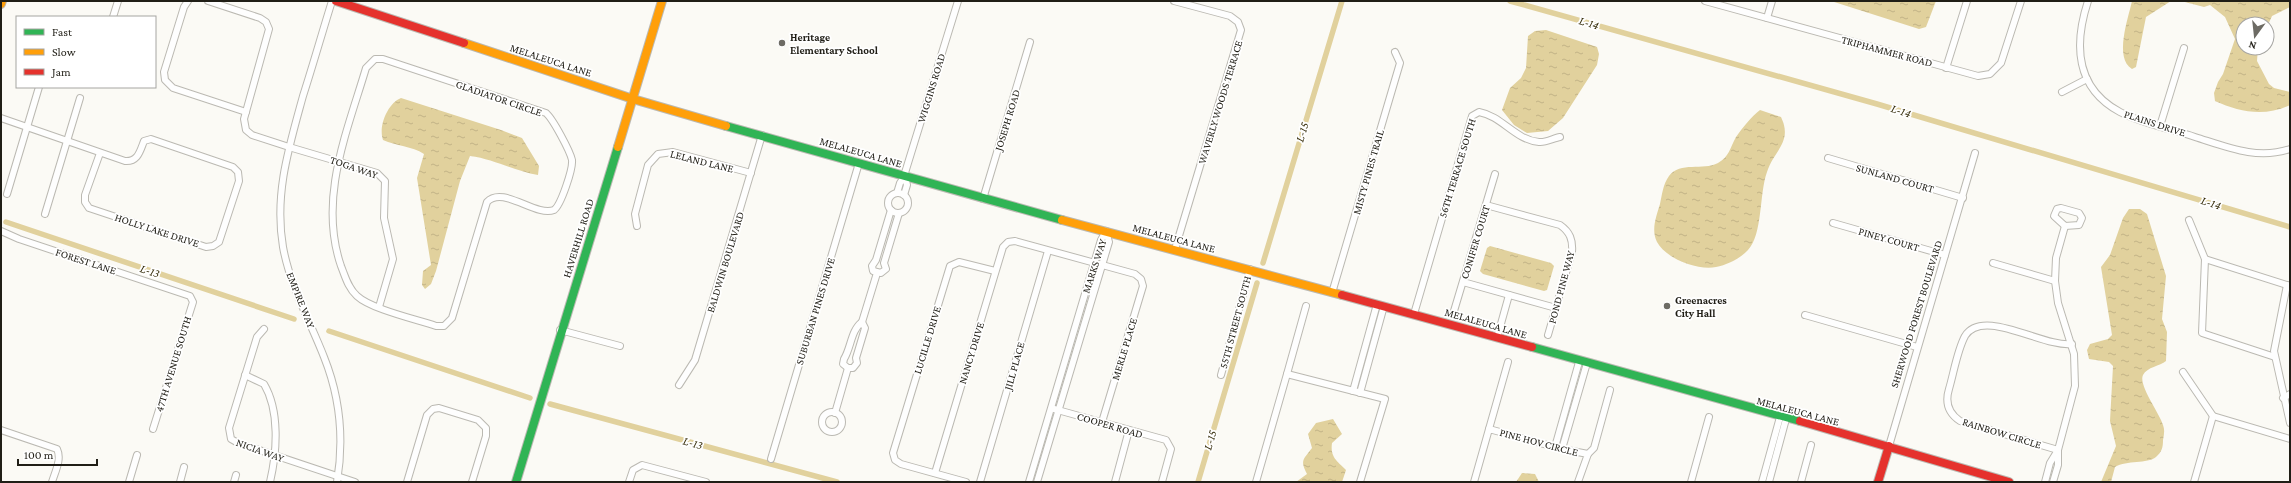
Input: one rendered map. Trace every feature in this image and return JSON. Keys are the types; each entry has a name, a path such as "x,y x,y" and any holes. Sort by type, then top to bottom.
{"street":[{"path":"113,16 118,1"},
{"path":"188,1 184,7 167,65 165,80 173,88 246,112 269,33 268,25 260,18 208,1"},
{"name":"EMPIRE WAY","path":"332,1 288,147 280,197 283,247 291,280 324,358 335,392 340,442 337,479"},
{"name":"MELALEUCA LANE","path":"336,1 633,99 983,199 1250,269 1332,293 1414,314 1583,363 1889,446 2009,482"},
{"name":"HAVERHILL ROAD","path":"516,482 560,330 633,99 662,1"},
{"name":"WIGGINS ROAD","path":"905,176 958,1"},
{"name":"WAVERLY WOODS TERRACE","path":"1174,1 1230,16 1238,22 1241,30 1176,249"},
{"name":"TRIPHAMMER ROAD","path":"1705,1 1978,76 1990,74 1997,70 2001,63 2021,1"},
{"path":"1767,18 1772,1"},
{"path":"1946,68 1967,1"},
{"name":"PLAINS DRIVE","path":"2088,1 2080,28 2078,46 2080,61 2087,79 2110,106 2130,117 2253,153 2271,154 2290,149"},
{"name":"JOSEPH ROAD","path":"983,199 1030,42"},
{"path":"2160,126 2184,48"},
{"name":"MISTY PINES TRAIL","path":"1332,293 1400,63 1395,52"},
{"name":"GLADIATOR CIRCLE","path":"379,59 546,114 551,119 571,158 571,166 560,204 554,210 544,211 501,197 494,197 487,202 452,318 447,324 436,326 379,307 364,301 354,293 340,261 332,217 334,187 338,162 366,68 371,62 379,59"},
{"path":"2062,92 2087,79"},
{"path":"7,194 39,88"},
{"path":"45,214 80,98"},
{"name":"TOGA WAY","path":"246,112 243,123 249,133 288,147 377,173 385,181 384,218 393,259 379,307"},
{"name":"56TH TERRACE SOUTH","path":"1414,314 1472,116 1479,112 1492,115 1516,134 1539,143 1560,137"},
{"name":"HOLLY LAKE DRIVE","path":"1,118 66,142 130,161 136,158 144,141 151,139 236,169 239,181 219,242 213,246 206,247 89,208 85,202 85,195 100,153"},
{"name":"BALDWIN BOULEVARD","path":"679,385 695,360 762,135"},
{"name":"LELAND LANE","path":"637,226 635,214 648,165 658,154 673,152 751,173"},
{"name":"SHERWOOD FOREST BOULEVARD","path":"1878,482 1917,347 1963,198 1975,153"},
{"name":"SUNLAND COURT","path":"1828,158 1963,198"},
{"name":"SUBURBAN PINES DRIVE","path":"770,459 859,163"},
{"name":"CONIFER COURT","path":"1454,311 1495,174"},
{"path":"897,193 900,183 905,176"},
{"path":"904,195 907,185 905,176"},
{"path":"897,193 904,195 907,199 907,206 899,213 884,262 886,269 881,273 877,273 873,271 872,266 876,260 891,210 888,201 891,195 897,193"},
{"name":"POND PINE WAY","path":"1486,205 1552,223 1566,230 1572,238 1572,252 1548,335"},
{"path":"891,210 899,213"},
{"path":"2188,220 2205,259 2202,333 2275,357"},
{"name":"PINEY COURT","path":"1833,223 1945,255"},
{"path":"2053,482 2058,465 2058,450 2075,386 2076,367 2072,344 2058,303 2055,281 2056,258 2065,226"},
{"name":"FOREST LANE","path":"1,231 19,239 190,296 192,299"},
{"name":"MARKS WAY","path":"1037,482 1058,410 1095,262 1106,232"},
{"name":"MARKS WAY","path":"1029,482 1050,407 1109,242 1106,232"},
{"name":"NANCY DRIVE","path":"935,473 1003,247 1008,242 1015,241 1048,250"},
{"path":"1048,250 1101,264"},
{"name":"JILL PLACE","path":"980,482 1048,250"},
{"path":"2205,259 2289,286 2279,322 2275,357 2283,398 2290,423"},
{"name":"LUCILLE DRIVE","path":"935,473 901,464 895,460 893,453 950,266 959,262 995,270"},
{"path":"1993,263 2055,281"},
{"name":"MERLE PLACE","path":"1101,264 1138,276 1142,286 1102,422"},
{"name":"55TH STREET SOUTH","path":"1220,375 1250,269"},
{"path":"848,368 844,364 844,359 848,355 857,326 862,322 877,273"},
{"path":"1463,282 1556,308"},
{"path":"1497,338 1509,295"},
{"name":"47TH AVENUE SOUTH","path":"153,429 192,299"},
{"path":"1356,392 1380,305"},
{"path":"1256,482 1306,306"},
{"path":"1805,315 1917,347"},
{"path":"848,368 852,368 857,363 856,358 865,328 862,322"},
{"name":"RAINBOW CIRCLE","path":"2058,450 1960,421 1949,409 1947,397 1964,338 1976,327 1992,325 2057,344 2072,344"},
{"name":"NICIA WAY","path":"264,329 257,337 229,428 230,435 238,443 337,479 355,482"},
{"path":"560,330 620,346"},
{"name":"PINE HOV CIRCLE","path":"1474,482 1508,362"},
{"path":"1555,447 1583,363"},
{"path":"1562,449 1583,363"},
{"path":"835,413 848,368"},
{"path":"2183,372 2213,416 2290,438"},
{"path":"1287,374 1385,399 1360,482"},
{"path":"245,375 261,381 266,387 274,423 275,456 270,482"},
{"name":"PINE HOV CIRCLE","path":"1578,482 1588,454 1594,448 1610,390"},
{"path":"2283,398 2290,394"},
{"name":"COOPER ROAD","path":"1050,407 1168,443 1171,453 1162,482"},
{"path":"407,482 427,415 433,409 439,408 478,420 486,428 486,436 472,482"},
{"path":"2194,482 2213,416"},
{"path":"1691,482 1709,417"},
{"path":"1762,482 1783,418"},
{"path":"1769,482 1783,418"},
{"name":"PINE HOV CIRCLE","path":"1489,429 1562,449 1588,454"},
{"path":"1,430 57,449 60,454 52,482"},
{"path":"1115,482 1129,430"},
{"path":"1801,482 1811,445"},
{"path":"2045,482 2050,463 2058,450"},
{"path":"1037,454 1045,455"},
{"path":"129,482 137,455"},
{"path":"629,482 633,470 638,466 645,465 706,482"},
{"path":"180,482 184,467"},
{"path":"935,473 966,482"},
{"path":"677,482 679,474"},
{"path":"234,482 236,475"}],"water":[{"path":"1831,1 1936,1 1926,27 1919,29"},
{"path":"2132,1 2171,1 2146,17 2136,67 2132,69 2127,64 2123,47 2125,28"},
{"path":"2181,1 2290,1 2290,7 2272,16 2235,16 2235,39 2225,17 2210,5 2204,7"},
{"path":"1546,30 1597,47 1599,54 1597,65 1563,118 1548,131 1527,133 1514,125 1502,110 1510,88 1521,78 1526,68 1528,36 1535,31"},
{"path":"2235,39 2235,56 2257,56 2257,61 2269,84 2274,88 2290,92 2290,105 2271,111 2252,112 2233,108 2215,101 2214,93 2223,74"},
{"path":"401,98 522,138 539,166 538,175 470,156 460,181 436,271 431,284 425,289 422,285 423,271 431,265 417,178 424,154 414,149 383,140 382,134 383,122 388,110"},
{"path":"1760,110 1781,117 1785,133 1784,140 1767,172 1758,224 1753,243 1745,253 1734,261 1725,265 1709,268 1692,265 1668,254 1657,242 1654,233 1665,182 1674,171 1679,169 1685,167 1712,165 1722,161 1729,152 1741,130"},
{"path":"2129,209 2140,209 2147,214 2166,276 2162,319 2167,332 2166,361 2147,370 2143,375 2142,380 2146,392 2164,427 2163,445 2160,453 2156,457 2147,461 2125,463 2115,467 2111,482 2101,482 2116,446 2110,421 2113,366 2109,362 2089,359 2087,350 2090,344 2108,339 2112,335 2101,267 2110,255 2123,218"},
{"path":"1490,246 1551,263 1554,266 1547,290 1544,291 1483,274 1480,271 1487,248"},
{"path":"1333,419 1342,434 1332,443 1332,452 1337,461 1346,470 1342,482 1296,482 1307,474 1303,463 1306,455 1312,448 1308,434 1316,423"},
{"path":"1522,473 1535,474 1539,482 1516,482"}],"waterway":[{"name":"L-15","path":"1263,263 1342,1"},
{"name":"L-14","path":"1510,1 1877,104 2290,227"},
{"name":"L-13","path":"6,222 294,319"},
{"name":"L-15","path":"1198,482 1257,283"},
{"name":"L-13","path":"329,331 530,398"},
{"name":"L-13","path":"550,404 837,482"}],"traffic: fast":[{"path":"726,126 1062,220"},
{"path":"516,482 618,147"},
{"path":"1532,347 1800,421"}],"traffic: slow":[{"path":"618,147 662,1"},
{"path":"464,43 633,99 726,126"},
{"path":"1062,220 1342,295"}],"traffic: jam":[{"path":"336,1 464,43"},
{"path":"1342,295 1532,347"},
{"path":"1800,421 2009,482"},
{"path":"1878,482 1889,446"}],"place":[{"name":"Heritage Elementary School","path":"782,43"},
{"name":"Greenacres City Hall","path":"1667,306"}]}
